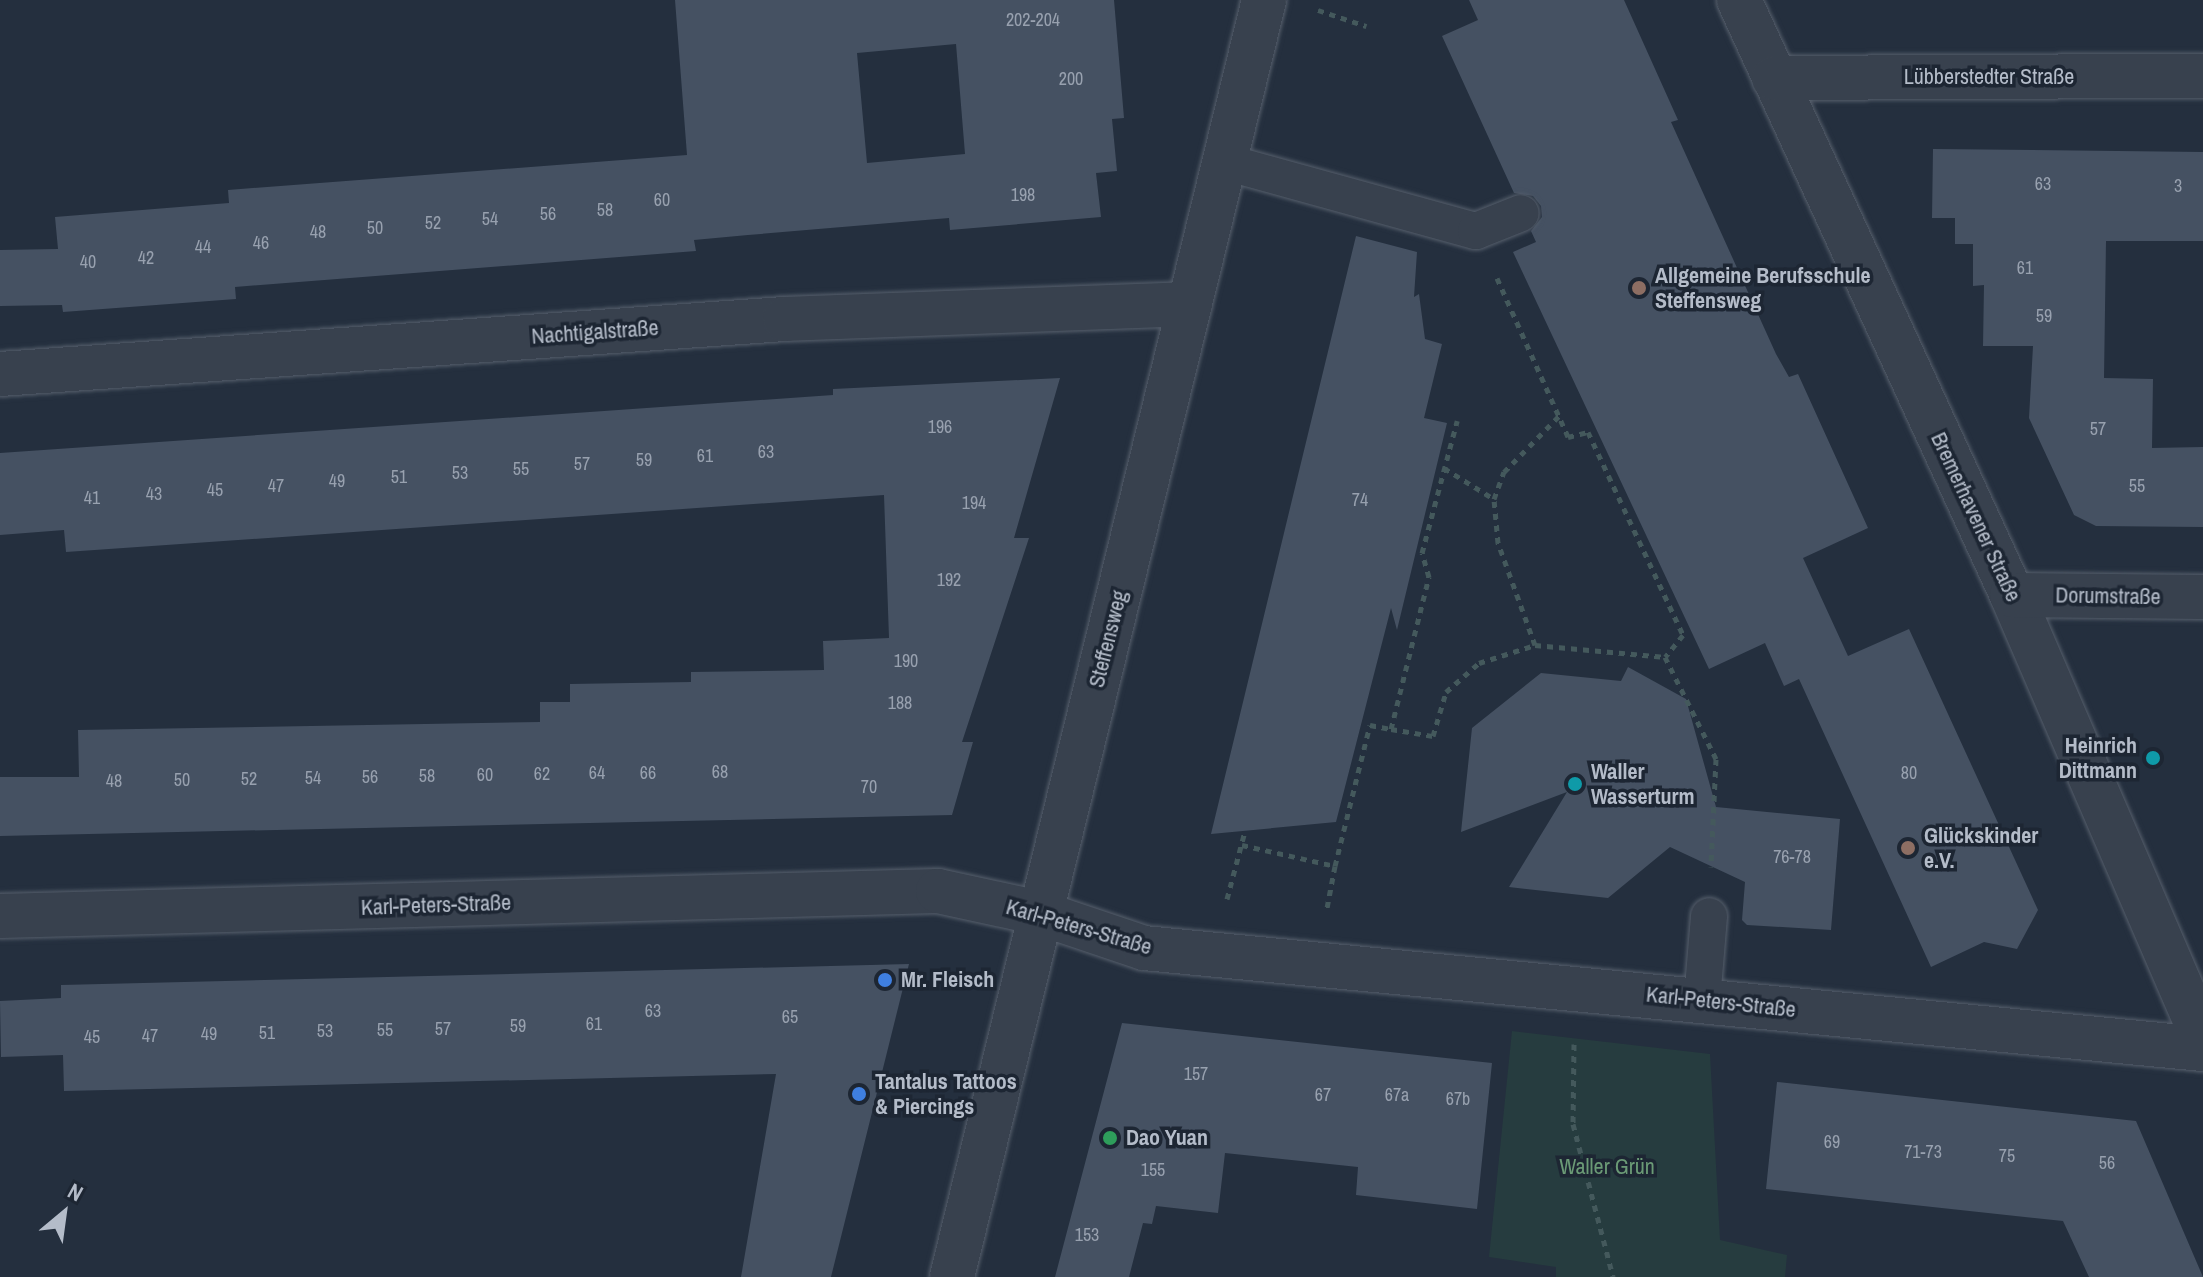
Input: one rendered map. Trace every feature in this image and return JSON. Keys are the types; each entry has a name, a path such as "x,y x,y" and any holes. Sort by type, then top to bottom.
{"street":[{"name":"Steffensweg","path":"952,1277 1264,0"},
{"name":"Bremerhavener Straße","path":"1739,0 2012,595 2203,1039"},
{"name":"Lübberstedter Straße","path":"1774,78 2203,76"},
{"name":"Nachtigalstraße","path":"0,374 785,319 1190,304"},
{"name":"Dorumstraße","path":"2012,595 2203,597"},
{"name":"Karl-Peters-Straße","path":"0,916 938,891 1040,913 1144,948 2203,1049"}],"lane":[{"path":"1225,162 1476,231 1521,213"},
{"path":"1702,1000 1709,916"}],"path":[{"path":"1313,9 1366,26"},
{"path":"1476,231 1568,437 1588,432 1683,635 1665,657"},
{"path":"1535,645 1498,543 1494,499 1504,472 1559,416"},
{"path":"1391,729 1429,577 1422,553 1457,421"},
{"path":"1444,468 1494,499"},
{"path":"1316,963 1335,866 1370,725 1433,736 1446,692 1457,682 1479,663 1535,645 1665,657"},
{"path":"1665,657 1716,759 1709,916"},
{"path":"1212,954 1245,831"},
{"path":"1242,845 1335,866"},
{"path":"1574,987 1573,1124 1613,1277"}],"green space":[{"name":"Waller Grün","path":"1512,1031 1710,1054 1720,1240 1787,1255 1785,1277 1556,1277 1556,1267 1489,1257"}],"building":[{"path":"675,0 1114,0 1124,118 1112,119 1117,171 1096,173 1101,217 950,230 949,218 694,240 696,251 235,287 236,299 63,312 62,305 0,306 0,250 58,249 55,217 229,203 228,190 687,155","holes":["956,44 965,154 867,163 857,53"]},
{"name":"Allgemeine Berufsschule Steffensweg","path":"1469,0 1624,0 1678,120 1671,122 1776,354 1789,377 1798,374 1868,528 1803,558 1848,656 1909,629 2038,910 2017,949 1984,942 1931,967 1799,679 1784,686 1765,643 1709,669 1513,252 1536,242 1531,231 1542,217 1541,206 1533,196 1514,193 1442,36 1478,20"},
{"path":"1933,149 2203,152 2203,241 2106,241 2104,378 2153,379 2152,448 2203,447 2203,527 2096,526 2074,515 2029,418 2033,346 1983,346 1984,285 1973,286 1973,244 1955,244 1955,218 1932,218"},
{"path":"1356,236 1417,252 1414,297 1419,294 1425,339 1442,344 1424,418 1447,423 1397,630 1391,608 1336,822 1211,834"},
{"path":"1060,378 1014,538 1029,538 962,742 973,742 952,815 0,836 0,777 79,777 78,730 540,722 540,702 570,702 570,684 691,682 691,672 824,670 823,641 889,638 884,495 66,552 64,530 0,535 0,453 833,395 833,389"},
{"name":"Waller Wasserturm","path":"1628,667 1686,699 1716,807 1840,819 1831,930 1747,925 1742,920 1745,882 1670,847 1608,898 1509,887 1567,792 1461,832 1472,728 1541,673 1621,681"},
{"path":"909,964 831,1277 741,1277 776,1074 64,1091 63,1055 1,1057 0,1001 61,998 61,985"},
{"path":"1122,1023 1492,1063 1477,1209 1356,1195 1358,1167 1225,1153 1218,1213 1156,1206 1152,1224 1143,1223 1129,1277 1055,1277"},
{"path":"1777,1082 2136,1121 2203,1277 2089,1277 2063,1221 1766,1189"}],"place":[{"name":"Allgemeine Berufsschule Steffensweg","path":"1639,288"},
{"name":"Heinrich Dittmann","path":"2153,758"},
{"name":"Waller Wasserturm","path":"1575,784"},
{"name":"Glückskinder e.V.","path":"1908,848"},
{"name":"Mr. Fleisch","path":"885,980"},
{"name":"Tantalus Tattoos & Piercings","path":"859,1094"},
{"name":"Dao Yuan","path":"1110,1138"}]}
